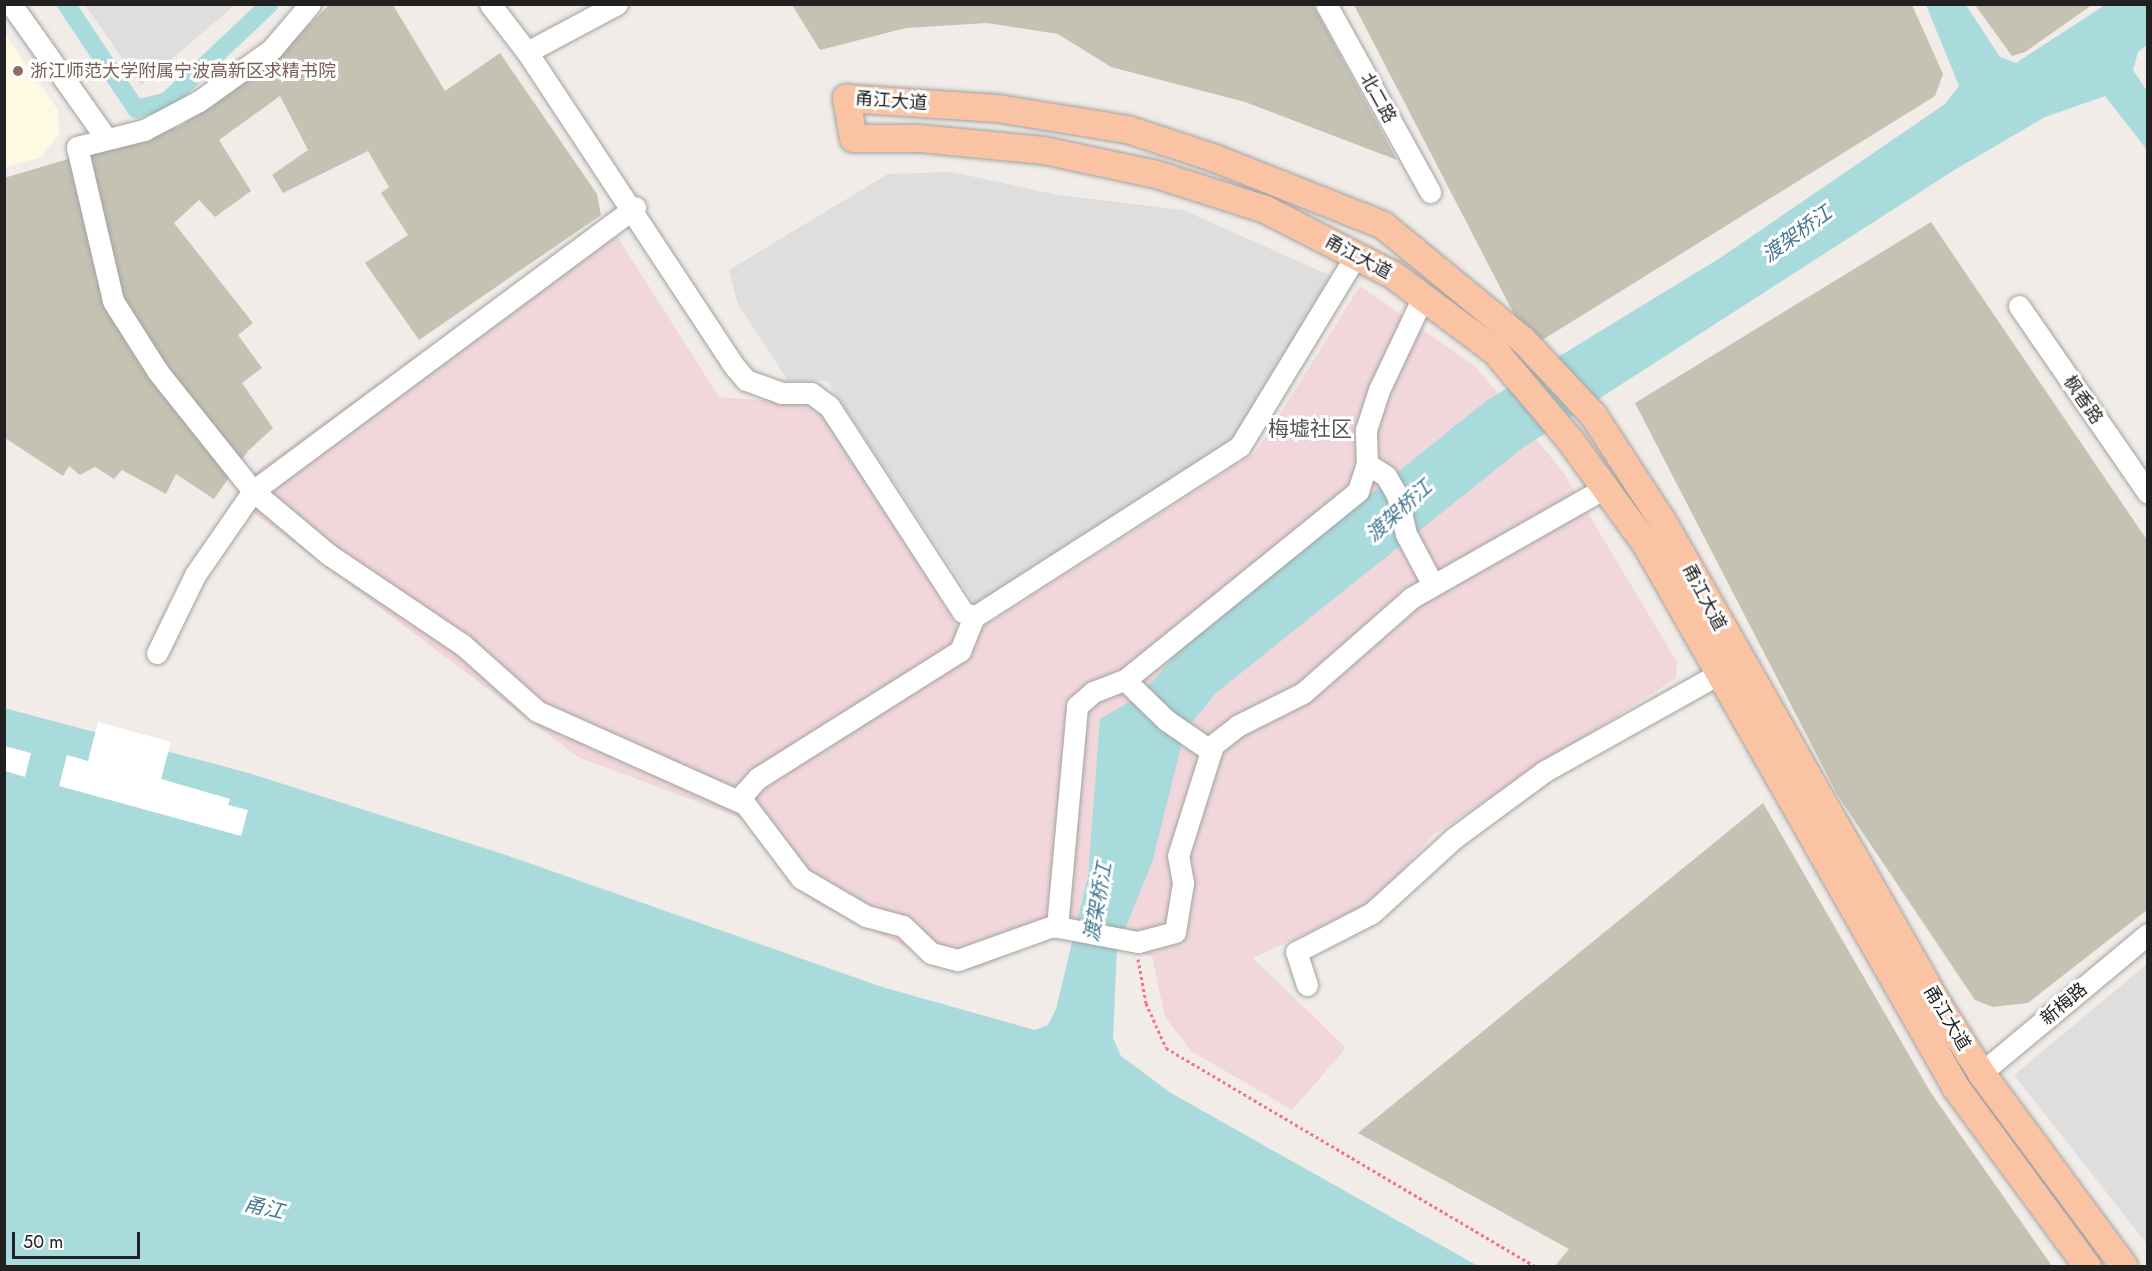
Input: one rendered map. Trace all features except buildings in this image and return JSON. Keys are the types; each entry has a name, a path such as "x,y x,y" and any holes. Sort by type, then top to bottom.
{"main road":[{"name":"甬江大道","path":"2087,1266 1955,1086 1717,675 1645,543 1605,488 1495,351 1423,297 1356,255 1265,208 1156,174 1043,150 918,138 853,138 846,98 997,108 1127,129 1215,158 1383,225 1522,339 1593,415 1664,524 1981,1073 2124,1266"}],"street":[{"path":"11,4 106,138"},
{"path":"310,4 272,49 199,101 144,130 76,147 113,301 158,372 253,491 328,554 463,645 537,711 738,800 767,827 801,878 866,916 903,926 931,953 958,960 1063,928 1131,941 1175,932 1183,883 1178,856 1211,751 1237,726 1303,693 1411,598 1605,488"},
{"path":"490,4 527,52 635,207 735,367 746,380 781,393 811,393 829,406 963,612 974,617"},
{"path":"527,52 617,4"},
{"name":"北二路","path":"1326,4 1430,192"},
{"path":"157,653 195,575 253,491 635,207"},
{"path":"738,800 758,778 960,651 974,617 1240,446 1356,255"},
{"path":"1063,928 1077,706 1094,692 1132,686 1358,491 1366,464 1366,430 1379,390 1423,297"},
{"name":"枫香路","path":"2019,306 2148,493"},
{"path":"1366,464 1386,476 1433,585"},
{"path":"1308,985 1296,952 1372,913 1454,838 1545,771 1717,675"},
{"path":"1132,686 1211,751"},
{"name":"新梅路","path":"1981,1073 2148,934"}],"path":[{"path":"1131,941 1146,1003 1166,1048 1534,1266"}],"shaded area":[{"path":"85,5 235,5 141,85"},
{"path":"329,5 393,5 445,91 500,53 597,194 601,215 419,340 365,263 408,235 381,193 389,187 368,151 283,193 272,175 308,150 280,96 219,140 251,191 215,217 199,200 174,223 253,323 238,335 262,368 242,383 273,428 248,451 214,499 176,474 166,494 122,470 114,479 95,467 80,475 69,466 63,476 5,438 4,178 180,126 265,69"},
{"path":"792,5 1313,5 1397,160 1245,102 1111,67 1058,34 987,23 906,28 820,50"},
{"path":"1354,5 1912,5 1943,74 1935,96 1531,347"},
{"path":"1975,5 2092,5 2025,52 2012,56"},
{"name":"浙江师范大学附属宁波高新区求精书院","path":"4,33 58,110 59,134 41,157 5,167"},
{"path":"952,172 1058,195 1183,210 1338,279 1235,439 977,607 827,381 788,381 738,304 729,270 888,174"},
{"path":"606,219 719,397 805,403 843,432 964,639 1256,452 1360,286 1476,367 1564,473 1677,662 1676,678 1433,835 1376,901 1253,958 1346,1048 1292,1110 1191,1051 1165,1017 1152,956 1046,935 979,969 952,970 812,901 740,818 578,757 254,513 236,486"},
{"path":"1931,222 2147,540 2147,910 2028,1003 1993,1007 1975,1000 1838,796 1635,403"},
{"path":"1763,803 1931,1093 2052,1266 1555,1266 1569,1249 1358,1133"},
{"path":"2147,964 2147,1244 2014,1075"}],"water":[{"path":"1926,5 1966,5 2000,57 2016,63 2105,5 2147,5 2147,45 2138,52 2133,70 2147,91 2147,150 2105,96 2045,117 1956,169 1524,447 1216,693 1185,731 1152,863 1117,948 1113,1038 1121,1056 1171,1093 1478,1266 5,1266 4,708 245,772 506,855 882,987 1035,1030 1048,1025 1056,1009 1088,876 1100,719 1139,696 1188,641 1486,401 1720,258 1945,104 1959,86"}],"pier":[{"path":"98,722 171,742 161,779 230,799 228,805 248,810 241,836 59,786 67,755 88,761"},
{"path":"4,746 31,753 25,777 5,771"}],"waterway":[{"path":"66,4 136,109 167,101 270,4"}],"place":[{"name":"浙江师范大学附属宁波高新区求精书院","path":"18,71"}],"district":[{"name":"梅墟社区","path":"1310,429"}],"water label":[{"name":"渡架桥江","path":"1797,234"},
{"name":"渡架桥江","path":"1399,511"},
{"name":"渡架桥江","path":"1098,902"},
{"name":"甬江","path":"264,1208"}]}
